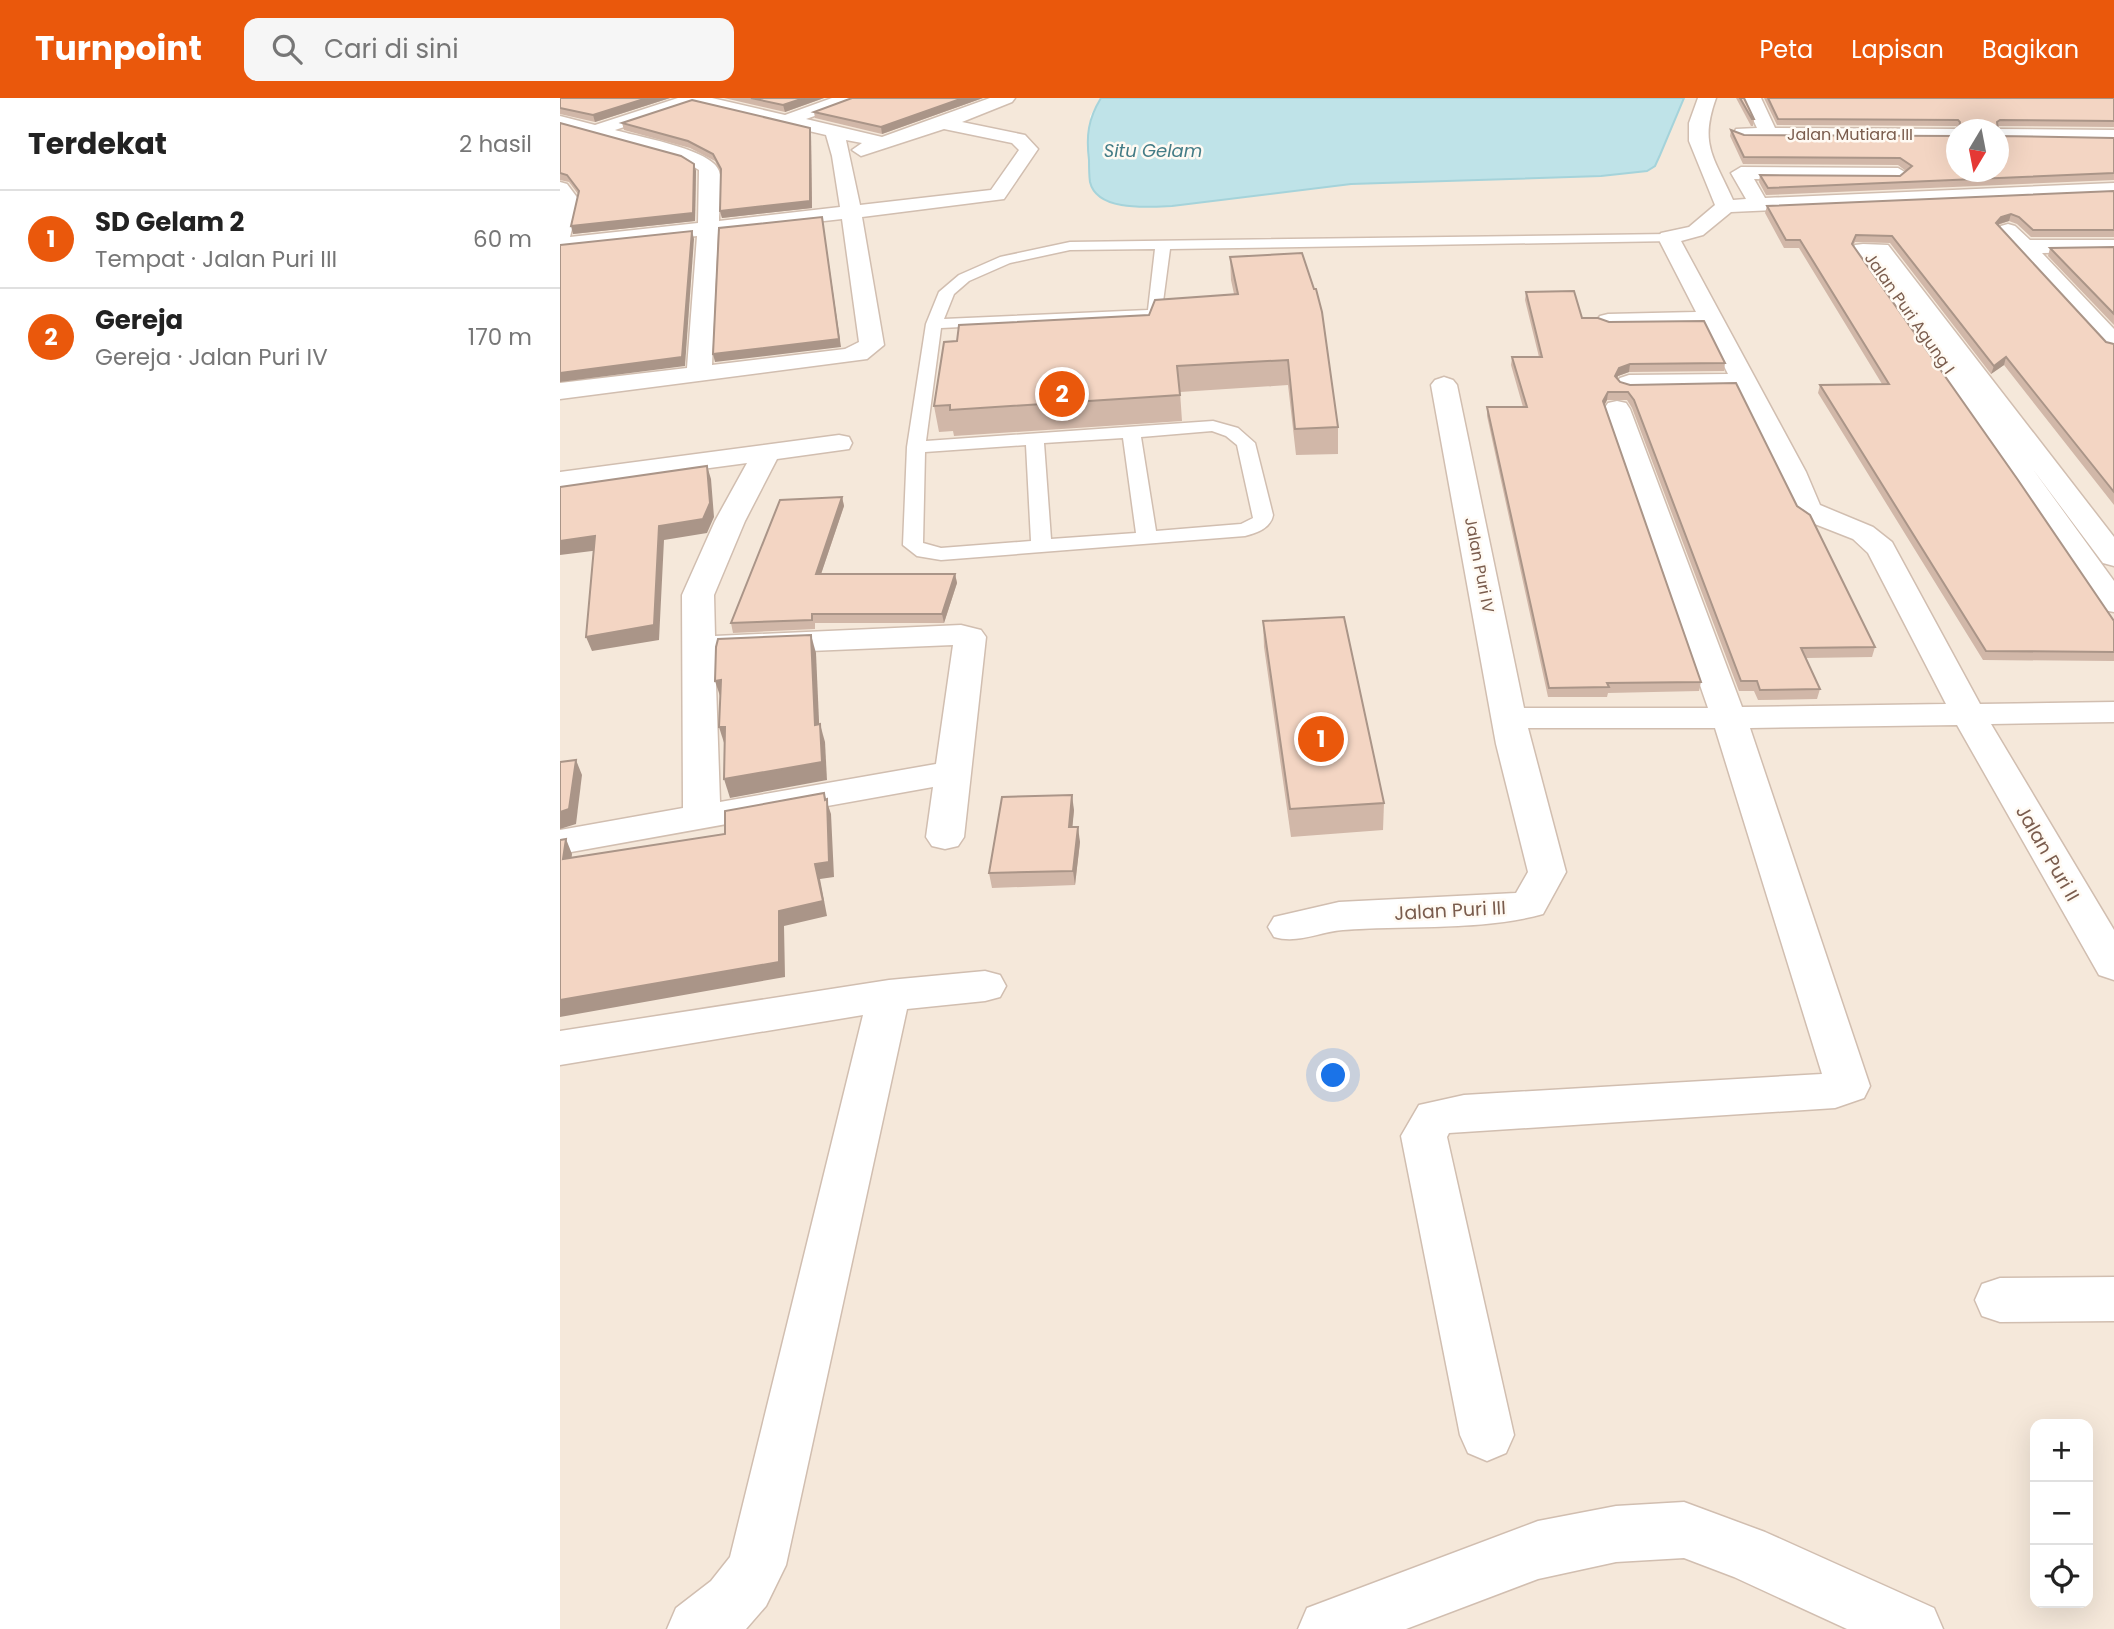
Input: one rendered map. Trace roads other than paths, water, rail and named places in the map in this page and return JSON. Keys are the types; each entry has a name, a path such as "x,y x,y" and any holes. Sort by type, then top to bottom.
{"street":[{"path":"560,143 694,98 885,142"},
{"path":"788,120 848,98"},
{"path":"842,156 943,123 1006,98"},
{"path":"1707,98 1698,123 1698,141 1727,206"},
{"path":"1752,98 1769,134"},
{"path":"560,121 691,157 708,167 711,175 699,374"},
{"path":"560,245 997,195 1029,149 1018,139 943,123"},
{"path":"560,391 845,356 858,354 872,345 842,156 834,131"},
{"name":"Jalan Mutiara III","path":"1743,133 1946,135"},
{"path":"2009,135 2114,136"},
{"path":"1759,205 1741,173 1920,175"},
{"path":"2009,175 2114,177"},
{"path":"560,188 569,200 560,237"},
{"path":"1669,239 1696,231 1727,206 2114,189"},
{"path":"2008,230 2114,343"},
{"name":"Jalan Puri II","path":"1669,239 1792,472 1807,508 1819,518 1863,533 1881,548 1975,727 2114,965"},
{"path":"2026,247 2114,246"},
{"path":"1608,321 1711,319"},
{"name":"Jalan Puri Agung I","path":"2111,593 1959,368 2114,557"},
{"path":"1487,1435 1424,1136 1435,1118 1464,1113 1835,1091 1848,1086 1623,396 1744,381"},
{"name":"Jalan Puri IV","path":"1444,386 1512,731"},
{"path":"560,480 839,443"},
{"path":"702,817 698,596 730,521 767,453"},
{"path":"699,646 961,635 970,637 945,837"},
{"path":"1975,727 2114,712"},
{"path":"1512,731 1975,727 2114,737"},
{"name":"Jalan Puri III","path":"1288,927 1339,916 1529,904 1547,872 1512,731"},
{"path":"560,842 955,772"},
{"path":"560,1048 889,995 985,986"},
{"path":"696,1629 731,1605 748,1586 757,1564 889,995"},
{"path":"2000,1300 2114,1299"},
{"path":"1328,1629 1538,1550 1616,1534 1684,1530 1745,1552 1913,1629"}],"lane":[{"path":"916,447 1213,426 1232,432 1246,443 1263,515 1262,521 1245,530 941,554 924,552 913,545 916,447 934,324 947,292 964,278 1005,260 1070,246 1669,239"},
{"path":"934,324 1155,314 1163,243"},
{"path":"1131,431 1147,538"},
{"path":"1035,438 1041,546"}],"water":[{"name":"Situ Gelam","path":"1101,98 1684,98 1655,166 1647,171 1601,176 1351,184 1150,207 1125,206 1103,199 1095,192 1090,182 1089,128"}],"place":[{"name":"Gereja","path":"1062,394"},
{"name":"SD Gelam 2","path":"1321,739"}]}
